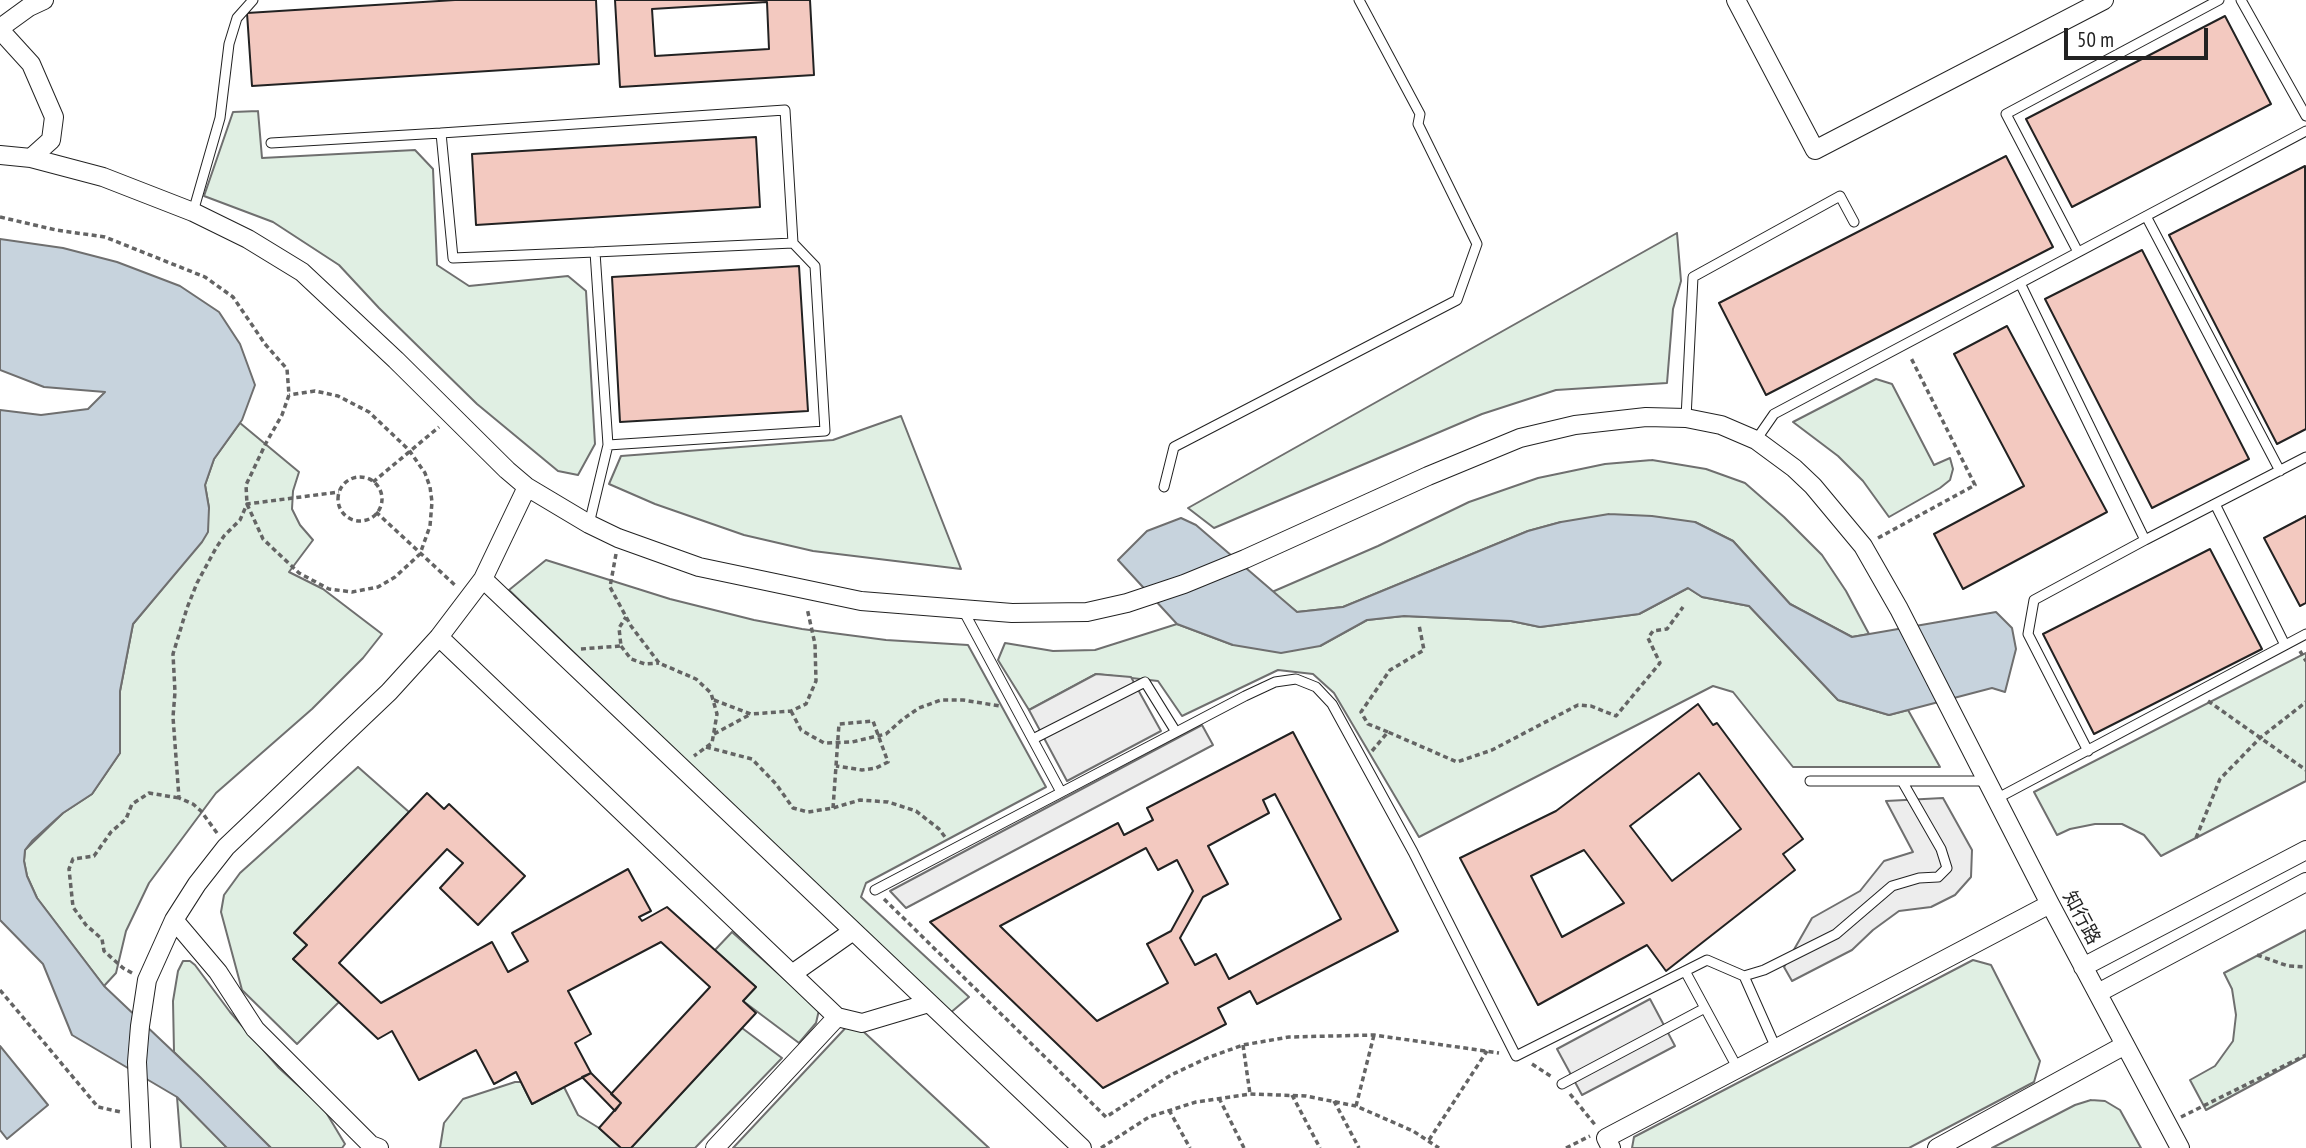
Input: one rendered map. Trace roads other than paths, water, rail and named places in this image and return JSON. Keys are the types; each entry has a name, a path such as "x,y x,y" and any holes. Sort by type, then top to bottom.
{"street":[{"path":"30,158 51,140 54,117 31,64 0,29 29,7 44,0"},
{"path":"1736,0 1815,150 2104,0"},
{"name":"知行路","path":"0,156 30,158 103,177 193,212 248,239 302,272 527,487 589,524 618,538 699,567 861,601 963,610 1047,614 1087,612 1128,603 1245,559 1428,476 1520,438 1575,425 1646,417 1686,418 1721,425 1756,440 1813,486 1863,546 1906,622 2050,904 2180,1148"},
{"path":"141,1148 136,1062 147,980 174,920 226,846 389,692 439,637 482,579 527,487"},
{"path":"482,579 929,1003 1062,1140 1082,1148"},
{"path":"439,637 837,1017 862,1023 929,1003"},
{"path":"2083,967 2306,850"},
{"path":"2098,993 2306,882"},
{"path":"1609,1143 1776,1048 2050,904"},
{"path":"174,920 218,972 256,1029 372,1145 379,1148"},
{"path":"792,974 853,930"},
{"path":"715,1148 837,1017"},
{"path":"1937,1148 2125,1045"}],"lane":[{"path":"193,212 220,118 229,44 237,18 253,0"},
{"path":"1164,486 1174,447 1457,300 1477,244 1418,124 1420,114 1359,0"},
{"path":"2078,252 2006,114 2219,0"},
{"path":"2241,0 2306,116"},
{"path":"271,143 785,110 793,243 815,266 825,431 608,445"},
{"path":"1756,440 1774,414 2306,131"},
{"path":"441,133 453,258 793,243"},
{"path":"1686,418 1693,277 1840,196 1854,222"},
{"path":"2146,216 2280,471"},
{"path":"589,524 608,445 595,252"},
{"path":"2020,283 2145,540"},
{"path":"2088,751 2028,634 2034,600 2306,457"},
{"path":"2215,504 2285,645"},
{"path":"963,610 1061,792"},
{"path":"1996,799 2306,634"},
{"path":"875,890 1275,682 1296,679 1316,687 1332,704 1413,852 1516,1056 1707,960 1744,976 1764,970 1836,934 1892,886 1919,878 1938,877 1947,868 1941,849 1902,781"},
{"path":"1033,739 1145,682 1176,732"},
{"path":"1810,780 1987,781"},
{"path":"1685,971 1738,1069"},
{"path":"1744,976 1776,1048"},
{"path":"1562,1084 1705,1009"}]}
